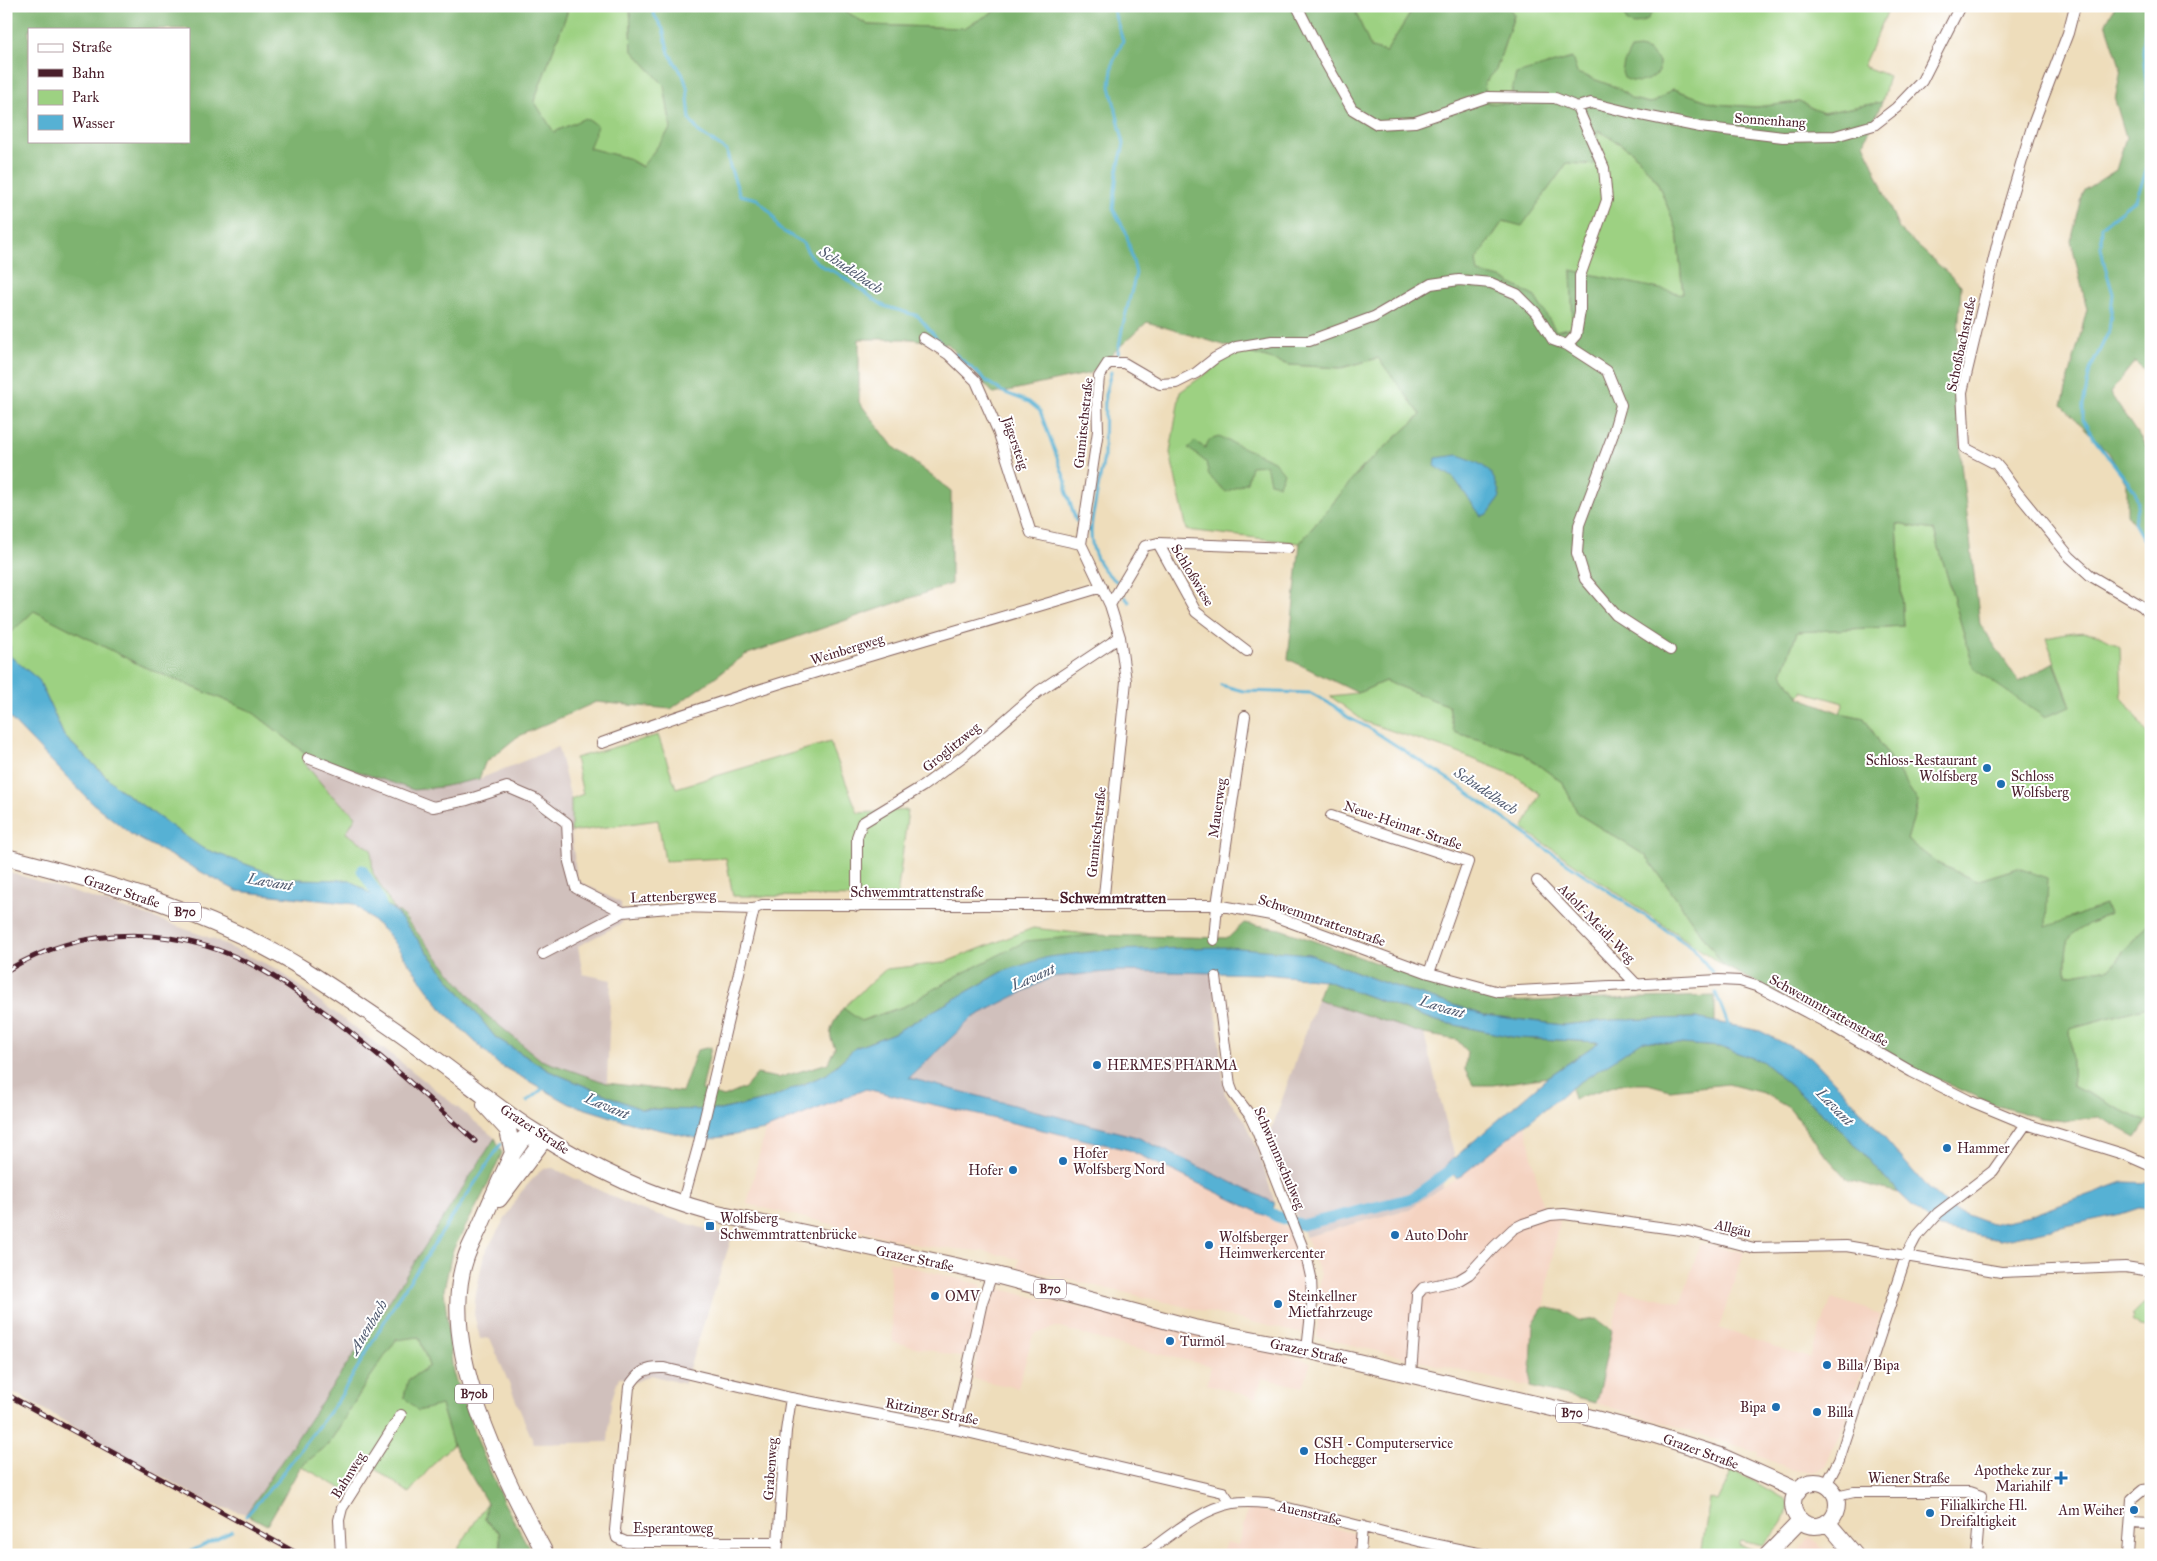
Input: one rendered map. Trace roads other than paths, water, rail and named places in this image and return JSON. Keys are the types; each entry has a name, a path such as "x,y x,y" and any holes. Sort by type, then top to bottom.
{"main road":[{"name":"Grazer Straße","path":"6,857 140,896 234,932 304,969 357,1004 539,1135 620,1180 682,1205 713,1214 992,1274 1194,1328 1307,1350 1569,1412 1668,1439 1718,1455 1798,1491"},
{"path":"464,1081 508,1130 513,1152"},
{"name":"B70b","path":"539,1135 522,1140 513,1152 466,1258 458,1318 462,1356 479,1411 513,1494 546,1555"},
{"name":"B70b","path":"482,1223 539,1135"},
{"path":"1811,1483 1831,1490 1836,1510 1827,1522 1814,1526 1801,1520 1794,1506 1794,1498 1798,1491 1811,1483"},
{"path":"1827,1522 1855,1555"}],"street":[{"path":"1297,6 1323,58 1352,109 1377,124 1415,122 1488,97 1555,98 1577,107 1604,168 1607,200 1580,276 1580,312 1576,335 1566,344 1607,371 1621,404 1606,453 1579,525 1577,553 1585,579 1616,615 1670,650"},
{"name":"Sonnenhang","path":"1577,107 1591,102 1636,114 1692,125 1783,138 1835,136 1874,125 1922,81 1955,20 1960,6"},
{"name":"Schoßbachstraße","path":"2075,6 2068,33 2032,126 1998,241 1962,392 1965,448 1996,464 2070,557 2091,576 2142,606 2151,615"},
{"name":"Gumitschstraße","path":"1102,905 1126,681 1120,637 1110,606 1081,544 1098,431 1097,398 1099,377 1108,363 1124,362 1160,384 1176,383 1196,373 1215,358 1236,347 1272,341 1310,341 1374,317 1431,284 1459,280 1491,282 1517,294 1536,313 1553,340 1566,344"},
{"name":"Jägersteig","path":"924,338 948,354 976,381 998,431 1031,533 1081,544"},
{"path":"1158,543 1288,548"},
{"name":"Schloßwiese","path":"1110,606 1145,546 1158,543 1196,612 1247,651"},
{"name":"Weinbergweg","path":"602,743 672,718 829,668 1102,587"},
{"name":"Groglitzweg","path":"857,906 857,838 862,823 923,786 965,755 1038,691 1120,637"},
{"name":"Mauerweg","path":"1217,904 1245,716"},
{"path":"308,758 433,806 467,800 507,787 535,799 568,823 569,862 576,888 623,912"},
{"name":"Neue-Heimat-Straße","path":"1332,816 1468,862 1429,972"},
{"name":"Adolf-Meidl-Weg","path":"1537,881 1637,985"},
{"path":"1214,940 1217,904"},
{"name":"Schwemmtrattenstraße","path":"754,909 762,905 1217,904 1271,915 1429,972 1499,992 1719,980 1740,981 1759,987 1818,1018 1912,1072 1968,1100 2026,1124 2126,1155 2151,1166"},
{"name":"Lattenbergweg","path":"543,954 623,912 680,907 754,909"},
{"path":"682,1205 711,1094 754,909"},
{"name":"Schwimmschulweg","path":"1216,977 1230,1085 1233,1093 1249,1114 1298,1234 1311,1277 1312,1304 1307,1350"},
{"path":"1831,1490 1839,1460 1906,1256 1916,1237 1938,1213 1993,1170 2026,1124"},
{"name":"Allgäu","path":"1411,1374 1417,1296 1419,1291 1424,1288 1459,1280 1469,1274 1514,1229 1550,1215 1564,1214 1688,1231 1754,1248 1846,1246 2002,1272 2125,1267 2149,1271"},
{"path":"954,1429 982,1302 992,1274"},
{"name":"Ritzinger Straße","path":"629,1387 635,1376 642,1371 651,1368 664,1368 791,1398 954,1429 1223,1492 1231,1503"},
{"name":"Esperantoweg","path":"629,1387 615,1530 617,1538 626,1542 778,1542"},
{"name":"Grabenweg","path":"778,1542 786,1431 791,1398"},
{"name":"Bahnweg","path":"341,1555 339,1520 342,1508 401,1415"},
{"path":"2128,1555 2132,1499 2143,1490 2151,1489"},
{"name":"Wiener Straße","path":"1831,1490 1854,1492 1969,1492 1981,1496 1976,1555"},
{"name":"Auenstraße","path":"1143,1555 1208,1512 1231,1503 1245,1502 1268,1503 1488,1555"},
{"path":"1767,1555 1801,1520"},
{"path":"2131,1523 2151,1524"},
{"path":"1360,1555 1362,1526"},
{"path":"777,1555 778,1542"}],"water":[{"path":"1458,455 1481,465 1495,480 1500,497 1488,514 1481,516 1454,478 1435,466 1436,458"},
{"name":"Lavant","path":"6,639 10,647 10,656 39,680 64,736 118,788 202,848 286,879 350,880 395,911 495,1037 549,1071 640,1109 720,1110 769,1099 827,1074 855,1048 894,1033 1004,971 1048,957 1106,950 1229,947 1309,954 1382,982 1484,1015 1563,1025 1612,1020 1696,1018 1760,1031 1811,1057 1851,1099 1924,1184 1953,1210 1991,1224 2030,1216 2123,1182 2151,1183 2151,1209 2139,1208 2121,1214 2000,1240 1935,1227 1899,1193 1844,1132 1762,1061 1720,1047 1643,1041 1571,1088 1457,1179 1446,1165 1548,1077 1599,1042 1517,1038 1436,1021 1324,980 1265,974 1119,971 1052,977 972,1018 909,1078 1137,1137 1275,1203 1270,1218 1129,1150 866,1089 765,1130 704,1140 631,1123 570,1104 498,1064 444,1012 387,933 354,904 237,891 132,835 91,802 6,714"}],"waterway":[{"name":"Schudelbach","path":"655,6 653,13 663,29 669,53 683,75 687,87 690,120 699,132 727,151 730,167 740,195 757,199 772,214 779,229 803,243 810,256 822,266 839,274 884,306 918,316 943,346"},
{"path":"1112,6 1123,41 1113,62 1110,86 1124,144 1117,172 1113,209 1126,232 1136,273 1118,353"},
{"path":"2151,8 2147,14 2143,52 2151,128"},
{"path":"2151,158 2136,199 2102,226 2101,247 2113,294 2109,331 2090,370 2083,405 2083,420 2095,440 2135,491 2138,504 2134,523 2151,553"},
{"name":"Schudelbach","path":"955,354 989,383 1003,392 1029,402 1040,411 1066,482 1066,490 1076,521"},
{"path":"1091,532 1104,457 1105,395 1111,372"},
{"name":"Schudelbach","path":"1087,528 1091,532 1094,553 1097,559 1105,571 1116,581"},
{"name":"Schudelbach","path":"1125,597 1129,602"},
{"name":"Schudelbach","path":"1221,685 1243,691 1311,693 1334,706 1349,718 1369,728 1456,784 1546,849 1693,948 1712,972"},
{"path":"362,870 376,892 384,913"},
{"name":"Schudelbach","path":"1716,993 1729,1027"},
{"name":"Auenbach","path":"527,1101 545,1087"},
{"name":"Auenbach","path":"246,1516 275,1483 339,1399 397,1300 501,1144"},
{"path":"1260,1206 1276,1216 1302,1225 1412,1198 1462,1162"},
{"name":"Auenbach","path":"183,1555 232,1531"}],"railway":[{"path":"6,971 38,955 71,943 104,937 138,935 172,938 205,946 238,958 269,974 299,994 385,1060 475,1141"},
{"path":"6,1394 300,1555"}],"place":[{"name":"Schloss-Restaurant Wolfsberg","path":"1987,768"},
{"name":"Schloss Wolfsberg","path":"2001,784"},
{"name":"HERMES PHARMA","path":"1097,1065"},
{"name":"Hammer","path":"1947,1148"},
{"name":"Hofer Wolfsberg Nord","path":"1063,1161"},
{"name":"Hofer","path":"1013,1170"},
{"name":"Wolfsberg Schwemmtrattenbrücke","path":"710,1226"},
{"name":"Auto Dohr","path":"1395,1235"},
{"name":"Wolfsberger Heimwerkercenter","path":"1209,1245"},
{"name":"OMV","path":"935,1296"},
{"name":"Steinkellner Mietfahrzeuge","path":"1278,1304"},
{"name":"Turmöl","path":"1170,1341"},
{"name":"Billa / Bipa","path":"1827,1365"},
{"name":"Bipa","path":"1776,1407"},
{"name":"Billa","path":"1817,1412"},
{"name":"CSH - Computerservice Hochegger","path":"1304,1451"},
{"name":"Apotheke zur Mariahilf","path":"2061,1478"},
{"name":"Am Weiher","path":"2134,1510"},
{"name":"Filialkirche Hl. Dreifaltigkeit","path":"1930,1513"}],"district":[{"name":"Schwemmtratten","path":"1113,898"}]}
